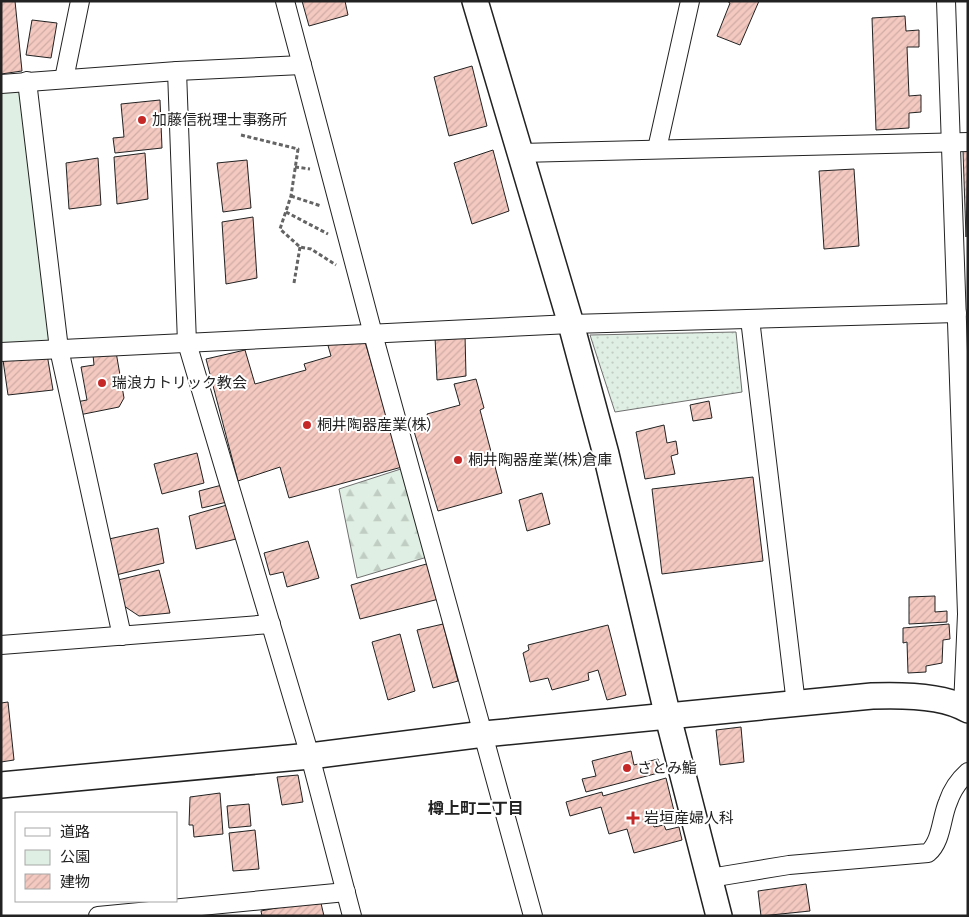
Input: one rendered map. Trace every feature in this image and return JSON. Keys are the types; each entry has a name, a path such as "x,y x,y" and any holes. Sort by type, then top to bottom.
{"street":[{"path":"64,78 80,1"},
{"path":"285,1 373,334 484,734 532,916"},
{"path":"475,1 570,324 606,454 668,717 719,916"},
{"path":"657,149 690,1"},
{"path":"1,785 310,756 484,734 897,695 966,709 967,614 957,313 959,142 946,1"},
{"path":"1,84 64,78 302,65"},
{"path":"177,71 188,343 310,756 352,916"},
{"path":"27,81 59,349 122,636"},
{"path":"520,153 959,142"},
{"path":"1,352 570,324 957,313"},
{"path":"750,319 796,704"},
{"path":"1,645 270,624"},
{"path":"710,878 789,865 928,853 934,847 947,802 954,788 968,772"},
{"path":"98,916 179,912 346,892"}],"path":[{"path":"241,135 298,149 291,196 280,229 300,247 311,249 342,268"},
{"path":"291,196 328,208"},
{"path":"286,212 337,238"},
{"path":"294,283 300,247"}],"green space":[{"path":"21,88 53,342 1,345 1,91"},
{"path":"736,332 742,392 615,412 590,335"},
{"path":"410,466 434,555 357,578 339,489"}],"building":[{"path":"1,1 15,1 22,71 1,74"},
{"path":"302,1 345,1 348,15 309,26"},
{"path":"727,1 759,1 740,45 717,36 730,3"},
{"path":"905,16 906,31 919,30 919,47 907,47 909,96 921,95 921,112 909,113 909,128 876,130 872,18"},
{"path":"32,20 57,23 51,58 26,55"},
{"path":"472,66 487,126 449,136 434,77"},
{"name":"加藤信税理士事務所","path":"160,100 162,148 115,153 113,138 124,137 121,104"},
{"path":"493,150 509,211 472,224 454,163"},
{"path":"963,151 968,151 966,237"},
{"path":"145,153 148,199 117,204 114,157"},
{"path":"98,158 101,205 69,209 66,163"},
{"path":"247,160 251,208 223,212 217,163"},
{"path":"854,169 859,246 824,249 819,171"},
{"path":"253,217 257,278 226,284 222,222"},
{"name":"桐井陶器産業(株)","path":"363,335 402,467 289,498 280,467 238,481 206,359 245,350 255,384 306,370 304,364 331,356 327,342"},
{"path":"465,335 466,376 437,380 435,337"},
{"name":"瑞浪カトリック教会","path":"116,352 124,398 119,407 79,415 76,402 87,400 81,367 94,365 93,355"},
{"path":"47,354 53,390 8,395 3,360"},
{"name":"桐井陶器産業(株)倉庫","path":"476,379 484,408 480,410 502,493 438,511 413,428 429,423 427,414 460,405 454,384"},
{"path":"709,401 712,418 693,421 690,405"},
{"path":"664,425 667,443 676,441 678,454 671,456 675,474 645,479 636,432"},
{"path":"197,453 204,483 162,494 154,464"},
{"path":"753,477 763,561 662,574 652,489"},
{"path":"222,485 227,502 202,508 199,491"},
{"path":"542,493 550,524 527,531 519,500"},
{"path":"227,505 236,539 196,549 189,516"},
{"path":"158,528 164,563 116,575 109,539"},
{"path":"308,541 319,578 287,587 283,572 270,575 264,553"},
{"path":"430,563 439,599 360,619 351,585"},
{"path":"159,570 170,613 139,616 121,604 118,580"},
{"path":"935,596 935,612 947,611 947,622 909,624 909,597"},
{"path":"443,624 458,681 433,688 417,630"},
{"path":"949,624 950,639 943,640 942,663 926,666 926,672 908,673 907,642 903,643 903,628"},
{"path":"608,625 626,695 607,700 598,670 588,673 589,680 552,690 548,678 530,682 523,653 529,650 528,645"},
{"path":"400,634 415,691 388,700 372,642"},
{"path":"8,702 14,760 1,762 1,703"},
{"path":"741,727 744,762 720,765 716,730"},
{"name":"さとみ鮨","path":"631,751 634,765 658,759 662,772 586,792 582,779 596,776 592,761"},
{"path":"298,775 303,802 282,805 277,777"},
{"name":"岩垣産婦人科","path":"666,778 675,815 652,821 654,827 664,825 666,830 679,827 682,840 634,853 627,829 609,834 601,807 570,816 566,802 602,792 603,796"},
{"path":"220,793 223,834 194,837 193,825 189,825 190,797"},
{"path":"249,804 251,826 229,828 227,806"},
{"path":"255,830 259,869 233,871 229,833"},
{"path":"806,884 810,911 761,916 758,891"},
{"path":"320,899 324,916 262,916 261,911"}],"place":[{"name":"加藤信税理士事務所","path":"142,120"},
{"name":"瑞浪カトリック教会","path":"102,383"},
{"name":"桐井陶器産業(株)","path":"307,425"},
{"name":"桐井陶器産業(株)倉庫","path":"458,460"},
{"name":"さとみ鮨","path":"627,768"},
{"name":"岩垣産婦人科","path":"633,818"}],"district":[{"name":"樽上町二丁目","path":"476,808"}]}
